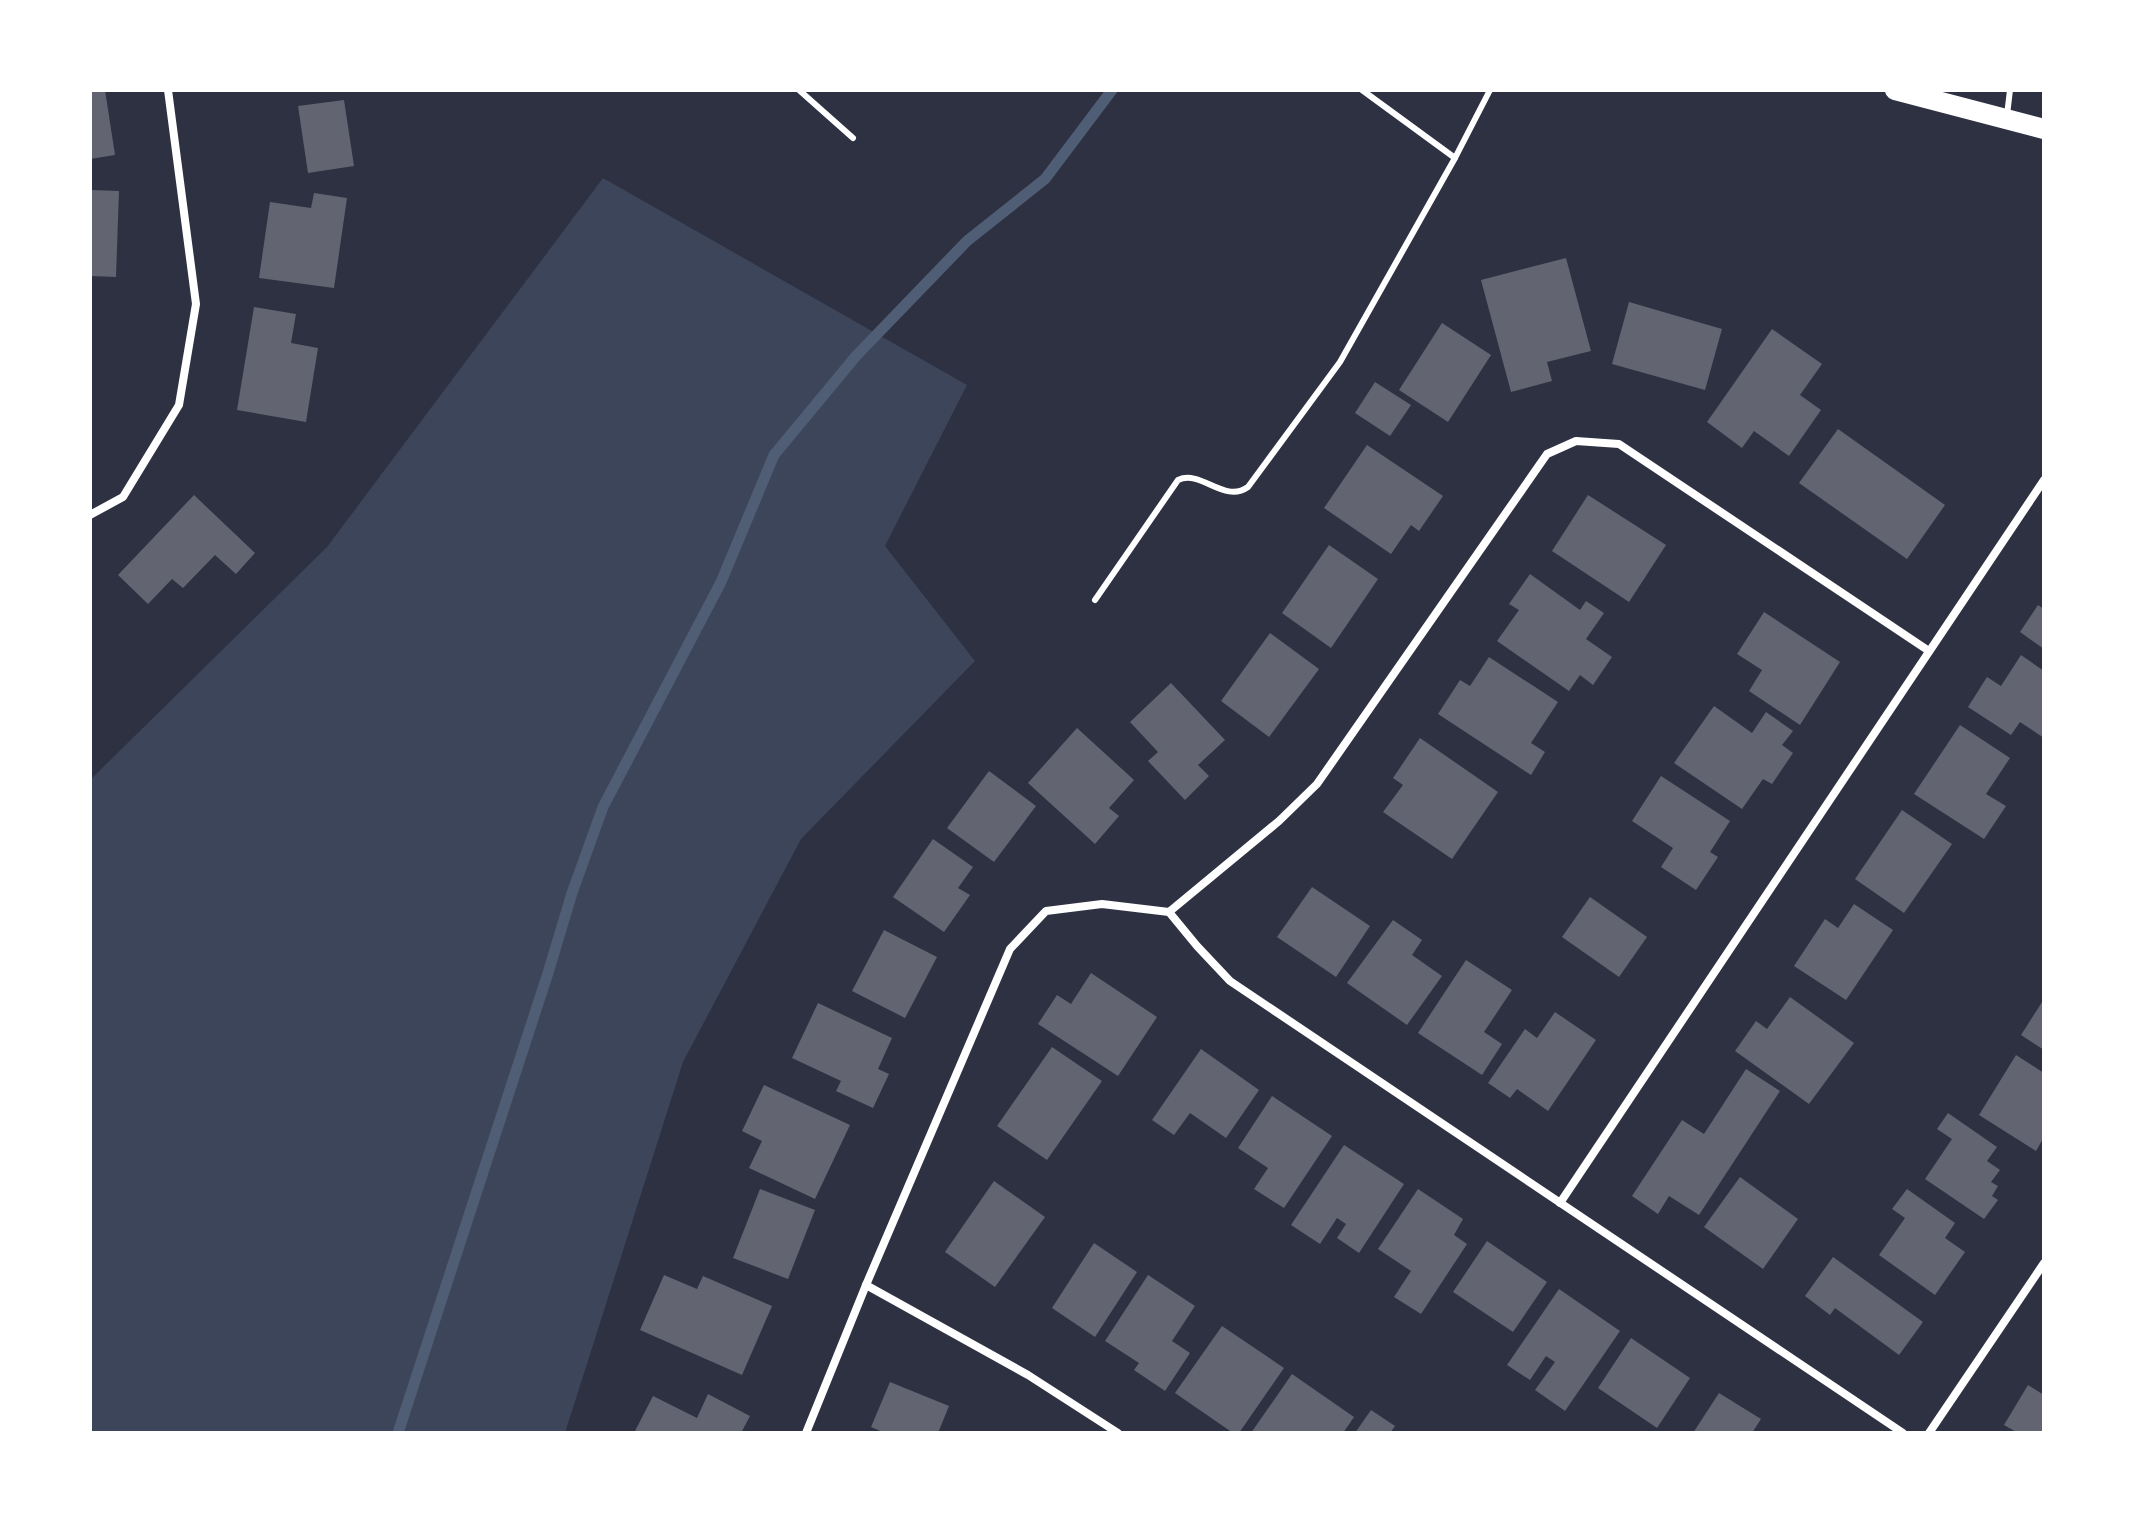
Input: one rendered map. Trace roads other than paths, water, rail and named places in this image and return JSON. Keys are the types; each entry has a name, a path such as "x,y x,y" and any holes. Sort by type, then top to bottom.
{"main road":[{"path":"1895,90 2044,129"}],"street":[{"path":"90,515 123,497 179,405 196,304 168,90"},
{"path":"1169,912 1279,821 1317,784 1547,454 1576,441 1619,444 1929,651"},
{"path":"1560,1203 1929,651 2041,491 2044,480"},
{"path":"806,1433 1010,949 1046,911 1102,904 1169,912 1230,981 1903,1433"},
{"path":"1929,1433 2044,1263"},
{"path":"866,1285 1028,1375 1118,1433"}],"lane":[{"path":"799,90 853,138"},
{"path":"1362,90 1455,158"},
{"path":"1095,600 1178,480 1191,477 1230,492 1241,492 1248,487 1340,362 1490,90"},
{"path":"2006,119 2010,90"}],"waterway":[{"path":"398,1433 572,893 603,807 721,582 774,455 856,356 967,241 1045,179 1112,90"}]}
